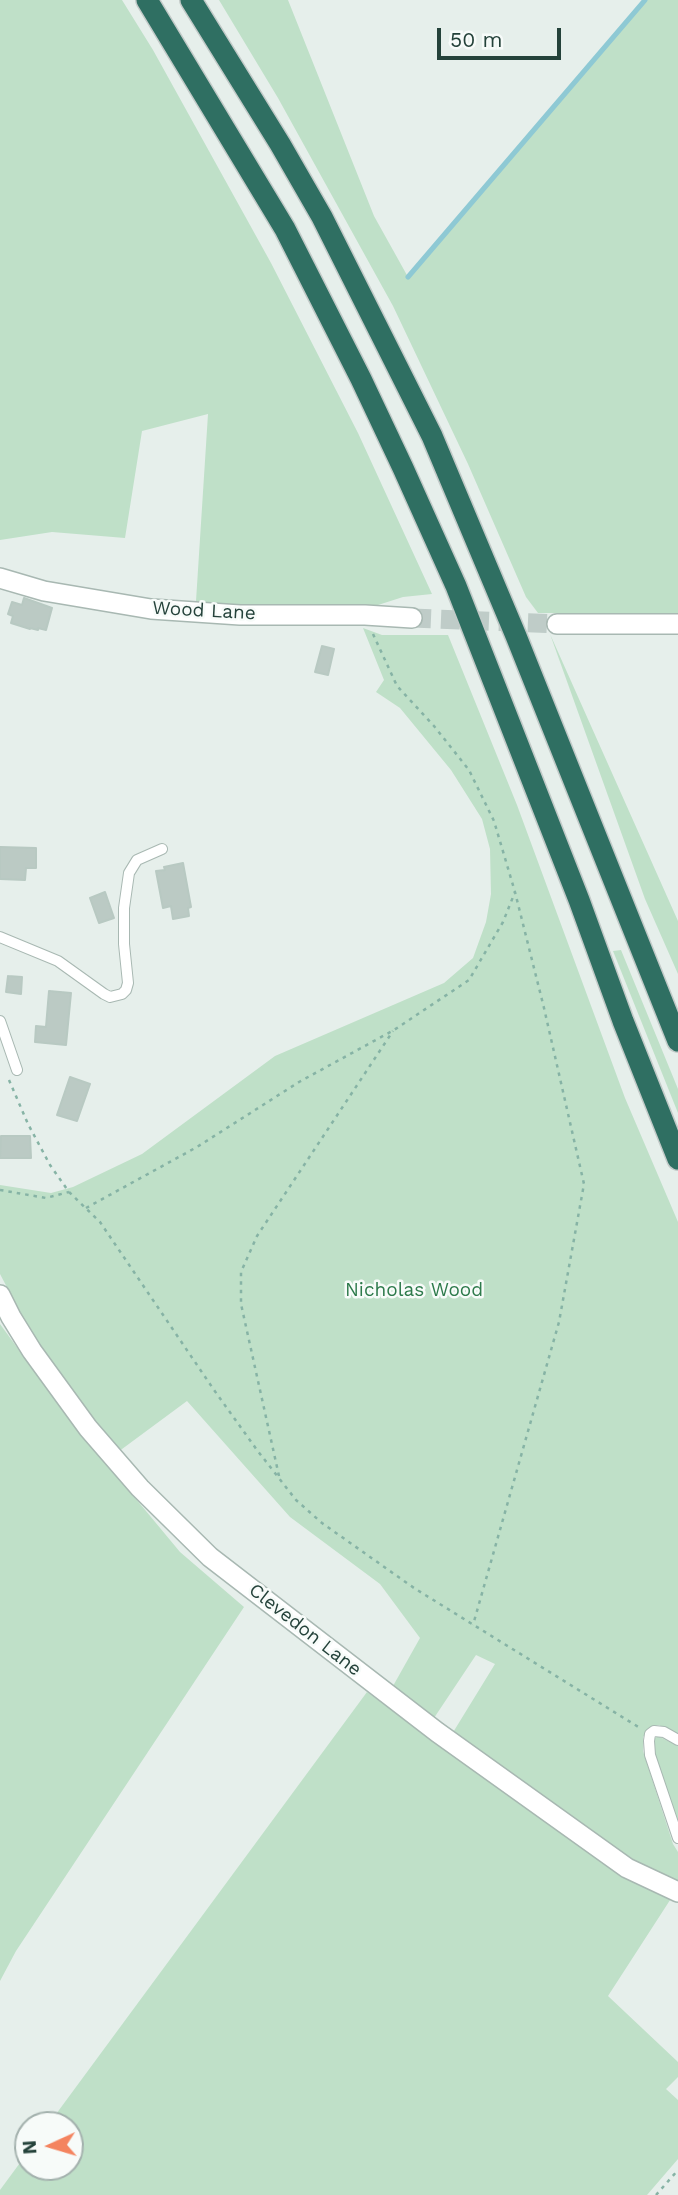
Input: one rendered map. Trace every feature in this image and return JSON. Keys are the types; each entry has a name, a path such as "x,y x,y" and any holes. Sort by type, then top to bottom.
{"highway":[{"path":"147,0 285,229 403,468 456,586 678,1159"},
{"path":"191,0 322,217 432,436 516,636 678,1041"}],"street":[{"name":"Wood Lane","path":"0,578 44,591 150,609 240,615 365,615 412,618"},
{"path":"557,624 678,624"},
{"name":"Clevedon Lane","path":"0,1294 32,1351 88,1428 140,1488 210,1557 437,1732 627,1868 678,1892"}],"lane":[{"path":"0,937 58,961 110,997 122,994 128,983 124,908 129,873 137,860 162,849"},
{"path":"0,1021 12,1072"},
{"path":"678,1740 659,1731 650,1734 650,1755 678,1838"}],"path":[{"path":"365,615 397,686 469,770 494,821 544,1008 584,1184 559,1322 473,1625"},
{"path":"86,1208 197,1147 299,1082 394,1030 469,980 503,922 515,892"},
{"path":"280,1480 241,1304 241,1272 257,1236 394,1030"},
{"path":"12,1072 34,1135 50,1165 69,1192 100,1222 214,1391 296,1500 322,1523 414,1588 650,1734"},
{"path":"0,1190 46,1198 69,1192"},
{"path":"656,2195 678,2170"}],"green space":[{"path":"0,0 122,0 153,50 271,263 358,433 432,594 403,597 378,605 239,605 196,601 208,414 142,431 125,538 52,532 0,540"},
{"path":"219,0 288,0 374,216 408,277 645,0 678,0 678,613 538,613 526,597 468,464 393,306 278,98"},
{"name":"Nicholas Wood","path":"363,628 382,635 448,635 517,805 625,1098 678,1222 678,1736 659,1725 652,1726 643,1737 643,1751 673,1844 678,1852 678,1886 665,1881 558,1815 560,1807 550,1801 544,1805 452,1734 495,1664 476,1655 434,1718 393,1686 420,1638 380,1584 290,1517 187,1401 118,1452 85,1413 32,1335 0,1274 0,1185 51,1193 73,1187 142,1154 275,1056 444,983 473,958 486,922 491,894 490,849 482,819 451,770 400,708 376,692 384,680"},
{"path":"550,634 678,921 678,974 645,899"},
{"path":"621,950 678,1089 678,1113 613,951"},
{"path":"0,1324 67,1416 180,1552 244,1607 16,1951 0,1981"},
{"path":"367,1692 572,1839 672,1897 608,1996 678,2062 678,2077 666,2089 678,2100 678,2159 647,2195 0,2195 0,2190 14,2171 14,2181 84,2181 84,2111 58,2111"},
{"path":"658,1736 678,1746 678,1826 653,1747 654,1739"}],"building":[{"path":"24,598 52,608 46,630 30,629 11,623 13,616 8,614 12,602 22,605"},
{"path":"322,646 334,649 328,675 315,672"},
{"path":"0,847 36,848 36,868 26,868 25,880 0,879"},
{"path":"183,863 191,907 188,908 189,916 173,919 171,906 163,908 156,871"},
{"path":"105,892 114,918 99,923 90,898"},
{"path":"8,976 22,977 21,994 6,992"},
{"path":"49,991 71,993 66,1045 35,1042 36,1026 46,1027"},
{"path":"70,1077 90,1084 77,1121 57,1115"},
{"path":"1,1136 30,1136 31,1158 0,1158"}],"waterway":[{"path":"408,277 645,0"}],"tunnel":[{"path":"412,618 557,624"}]}
